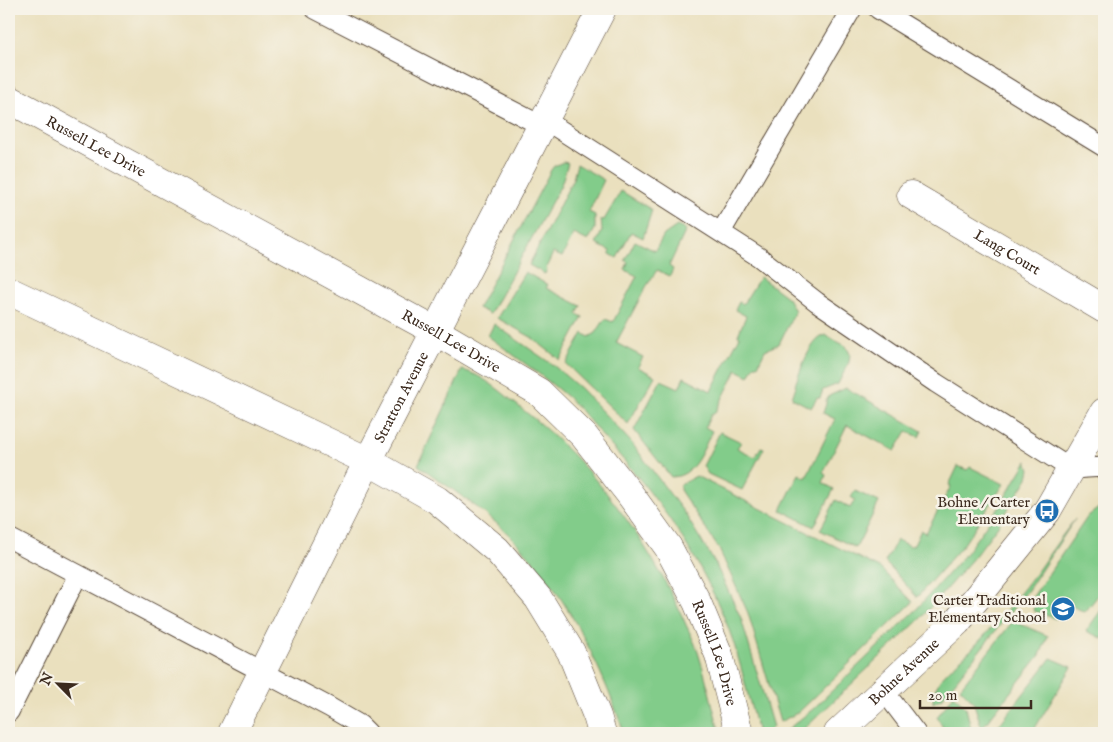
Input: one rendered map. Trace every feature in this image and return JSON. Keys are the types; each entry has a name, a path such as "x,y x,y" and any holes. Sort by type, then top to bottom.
{"street":[{"name":"Stratton Avenue","path":"232,733 368,461 602,9"},
{"name":"Russell Lee Drive","path":"9,99 435,331 539,392 584,436 668,546 697,602 719,655 738,733"},
{"name":"Lang Court","path":"911,195 1104,309"},
{"path":"9,291 368,461 437,500 497,550 538,598 571,652 598,716 602,733"},
{"name":"Bohne Avenue","path":"838,733 957,622 1047,511 1104,412"}],"lane":[{"path":"315,9 543,123 721,232 759,257 817,302 936,383 1071,469 1104,467"},
{"path":"721,232 852,9"},
{"path":"878,9 1104,148"},
{"path":"9,538 329,707 360,725 368,733"},
{"path":"9,712 78,575"},
{"path":"884,691 916,733"}],"green space":[{"path":"563,162 568,163 561,185 490,314 478,308 551,170 554,166"},
{"path":"577,164 604,180 589,212 595,215 595,229 588,241 574,234 562,257 553,253 545,274 529,265 573,179"},
{"path":"621,191 652,210 643,238 631,232 617,258 610,254 610,251 596,244 602,231 601,219 604,220"},
{"path":"677,226 686,230 669,266 673,269 670,276 657,270 616,343 643,357 638,367 655,376 628,424 566,364 583,333 589,337 596,333 605,319 613,322 637,276 625,270 628,262 625,260 635,241 655,251 664,235"},
{"path":"525,272 548,285 546,288 581,306 577,314 583,317 560,360 531,337 497,318"},
{"path":"760,277 788,298 795,311 779,344 765,350 758,365 755,365 749,376 737,370 715,413 711,415 705,427 712,431 697,461 686,472 679,476 671,477 634,430 661,380 679,388 684,377 711,391 740,336 738,335 746,316 735,310 739,302 743,304"},
{"path":"494,324 553,365 581,389 631,442 685,514 715,563 741,618 773,727 767,733 758,733 733,640 717,600 690,550 675,527 642,482 576,406 547,380 488,336"},
{"path":"825,335 846,346 850,354 849,362 838,384 823,390 820,398 817,398 811,408 792,398 806,357 814,343"},
{"path":"462,370 478,376 494,386 547,430 594,478 615,504 669,588 695,645 720,733 624,733 591,652 562,600 545,576 526,553 496,523 418,465"},
{"path":"846,388 922,431 919,437 907,431 895,451 847,425 823,473 826,475 823,483 834,489 814,527 781,510 799,474 806,478 835,419 823,413 826,401 829,396"},
{"path":"720,432 741,442 737,448 755,457 761,447 764,448 742,490 708,474 703,466"},
{"path":"1027,461 1030,469 1028,478 997,527 974,557 921,618 800,733 783,733 813,709 914,612 966,553 999,507"},
{"path":"958,466 967,470 970,467 1004,484 964,544 917,597 885,562 897,540 910,546 914,545 921,530 926,533 951,486 949,485"},
{"path":"696,476 881,569 913,602 799,712 780,722 748,613 719,549 680,490 680,485"},
{"path":"855,491 879,502 856,548 820,530 836,500 850,508 855,500 851,497"},
{"path":"1104,504 1104,588 1085,612 1063,602 1056,619 1034,611 1033,609 1037,603 1032,598 1088,516"},
{"path":"1075,519 1028,590 942,698 933,703 936,687 946,673 972,649 1006,611 1032,579"},
{"path":"1104,606 1104,639 1086,631"},
{"path":"1013,621 1048,636 1040,655 982,728 973,701 960,688"},
{"path":"1051,658 1072,667 1032,733 993,733"},
{"path":"954,695 966,708 972,733 946,733 937,717"}],"place":[{"name":"Bohne / Carter Elementary","path":"1047,511"},
{"name":"Carter Traditional Elementary School","path":"1063,609"}]}
